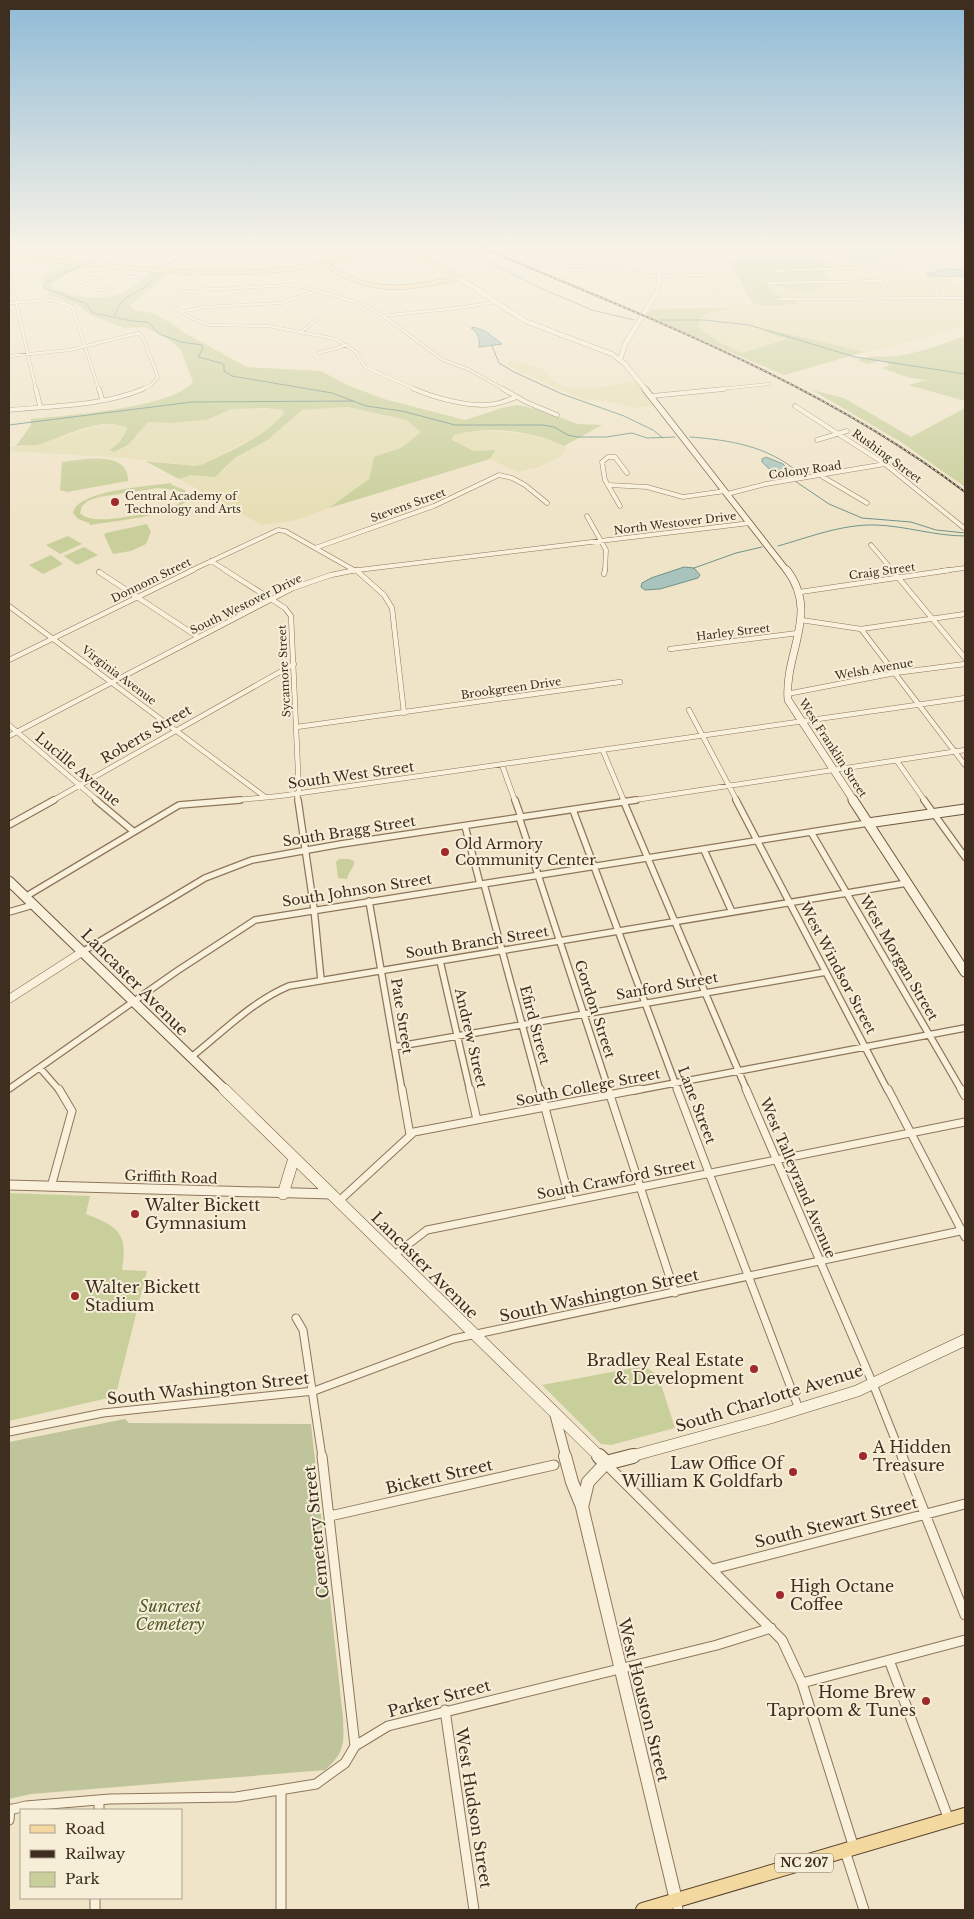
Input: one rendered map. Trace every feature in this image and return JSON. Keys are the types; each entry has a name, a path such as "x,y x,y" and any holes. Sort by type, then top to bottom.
{"main road":[{"name":"West Franklin Street","path":"564,336 604,350 620,360 652,396 791,576 800,592 803,606 787,684 788,700 965,972"},
{"path":"620,360 625,344 630,336"},
{"path":"868,823 965,809"},
{"name":"Lancaster Avenue","path":"9,881 475,1336 552,1408 606,1464"},
{"path":"283,1194 294,1158"},
{"name":"South Charlotte Avenue","path":"606,1464 799,1409 873,1384 965,1340"},
{"name":"NC 207","path":"644,1910 677,1905 965,1815"}],"street":[{"path":"25,336 40,406"},
{"path":"82,336 102,399"},
{"path":"9,356 86,347 129,336"},
{"path":"9,410 124,397 150,388 158,381 158,377 142,336"},
{"path":"322,336 347,345 356,352 365,367 426,394 476,405 495,404 516,397"},
{"path":"410,336 443,360 470,370 516,397 557,416"},
{"path":"319,353 347,345"},
{"path":"652,396 769,384"},
{"name":"Rushing Street","path":"795,406 885,464 964,528"},
{"path":"817,440 846,431"},
{"path":"620,506 605,480 602,465 605,458 617,458 627,473"},
{"name":"Colony Road","path":"609,485 647,487 683,496 726,492 885,464"},
{"name":"Stevens Street","path":"316,548 440,503 498,475 505,475 540,495 547,504"},
{"path":"823,476 867,502"},
{"path":"587,516 602,541 608,558 604,574"},
{"name":"North Westover Drive","path":"602,541 750,522"},
{"name":"Donnom Street","path":"9,660 278,530 285,531 356,570 384,595 392,608 404,713"},
{"name":"South Westover Drive","path":"9,736 293,588 322,578 356,570 602,541"},
{"path":"871,545 965,658"},
{"name":"Sycamore Street","path":"211,561 272,599 285,608 291,616 297,727 298,793 314,909 321,980"},
{"name":"Craig Street","path":"800,592 965,568"},
{"path":"99,572 198,637"},
{"name":"Virginia Avenue","path":"9,606 265,798"},
{"path":"801,620 861,629 965,614"},
{"path":"861,629 965,765"},
{"name":"Harley Street","path":"670,649 798,633"},
{"name":"Roberts Street","path":"9,825 294,664"},
{"name":"Welsh Avenue","path":"787,694 895,674 965,664"},
{"name":"Brookgreen Drive","path":"297,727 620,682"},
{"name":"South West Street","path":"25,897 175,806 265,798 603,752 702,735 965,698"},
{"name":"West Windsor Street","path":"689,710 964,1232"},
{"name":"Lucille Avenue","path":"9,725 133,831"},
{"name":"South Bragg Street","path":"9,999 82,952 205,878 252,860 306,850 965,750"},
{"name":"West Talleyrand Avenue","path":"603,752 626,802 704,992 873,1384 965,1616"},
{"path":"897,761 965,857"},
{"name":"Gordon Street","path":"502,765 540,875 583,1014 675,1293"},
{"name":"Lane Street","path":"573,810 644,1003 799,1409"},
{"name":"South Johnson Street","path":"11,1088 240,928 255,920 314,909 704,850 868,823"},
{"name":"Efird Street","path":"465,826 502,949 570,1201"},
{"name":"West Morgan Street","path":"811,832 965,1096"},
{"path":"704,850 732,912"},
{"name":"South Branch Street","path":"190,1058 279,989 502,949 790,904 907,883"},
{"name":"Pate Street","path":"369,901 410,1134"},
{"path":"9,912 33,905"},
{"name":"Andrew Street","path":"440,961 477,1120"},
{"name":"Sanford Street","path":"394,1047 826,972"},
{"name":"South College Street","path":"335,1198 414,1132 965,1028"},
{"path":"40,1068 64,1095 72,1111 51,1187"},
{"path":"9,1080 11,1088"},
{"name":"South Crawford Street","path":"393,1256 427,1230 965,1122"},
{"name":"Griffith Road","path":"9,1185 283,1194 335,1198"},
{"name":"South Washington Street","path":"9,1432 103,1413 314,1391 453,1339 475,1336 964,1232"},
{"name":"Cemetery Street","path":"296,1318 303,1330 314,1391 330,1516 355,1746"},
{"name":"West Houston Street","path":"552,1408 559,1428 572,1482 582,1508 677,1905"},
{"name":"West Houston Street","path":"582,1508 583,1492 589,1479 606,1464"},
{"name":"Lancaster Avenue","path":"606,1464 772,1628 790,1654 802,1684 864,1910"},
{"name":"Bickett Street","path":"330,1516 554,1465"},
{"name":"South Stewart Street","path":"713,1569 965,1504"},
{"name":"Parker Street","path":"27,1809 236,1797 316,1784 345,1763 355,1746 388,1726 445,1710 718,1644 772,1628"},
{"path":"802,1684 965,1640"},
{"path":"889,1660 949,1820"},
{"name":"West Hudson Street","path":"445,1710 474,1910"},
{"path":"281,1790 281,1910"},
{"path":"9,1810 9,1820"}],"shaded area":[{"path":"710,336 780,336 786,339 742,353 718,342"},
{"path":"795,336 931,336 864,352"},
{"path":"511,360 543,369 553,381 572,389 611,386 636,380 654,406 634,408 606,401 580,399 510,367 508,364"},
{"path":"348,407 406,420 421,432 401,448 375,457 369,479 329,508 293,521 262,525 179,479 191,475 224,470 235,458 269,439 302,410"},
{"path":"231,409 283,410 284,413 278,421 259,435 204,464 195,466 128,458 9,451 9,447 35,445 99,425 119,424 127,427 125,437 110,450 136,437 147,422 170,423 207,420"},
{"path":"474,429 526,434 558,442 567,450 560,457 540,467 517,472 490,459 495,452 494,450 474,451 451,440 453,436"}],"green space":[{"path":"163,336 190,336 247,367 321,371 347,385 384,399 465,420 505,407 518,405 541,410 577,424 602,425 564,446 539,436 524,433 494,430 465,432 453,436 452,440 474,451 494,450 490,459 329,508 369,479 374,457 401,448 421,432 406,420 348,407 302,410 269,439 235,458 215,477 191,475 179,479 145,461 195,466 204,464 267,430 284,413 283,410 264,408 231,409 207,420 170,423 148,422 128,445 114,452 109,450 121,440 127,428 117,424 106,424 81,429 36,445 16,446 31,425 31,419 92,413 141,405 163,399 181,391 193,382 181,350"},
{"path":"692,336 710,336 718,342 742,353 786,339 776,336 795,336 864,352 784,375"},
{"path":"965,336 965,401 908,385 927,380 910,378 882,368 890,365 882,360 867,364 857,360 868,357 914,353"},
{"path":"812,390 844,398 911,437 965,408 965,487 901,442"},
{"path":"106,459 119,463 127,473 128,481 67,492 60,490 62,462"},
{"path":"171,483 185,490 189,498 183,504 159,513 90,525 78,519 73,513 78,505 100,494","holes":["158,488 179,491 183,496 180,503 167,509 135,516 108,519 87,517 80,513 82,506 88,501 99,497"]},
{"path":"147,524 151,532 146,544 131,551 113,554 104,535 106,533"},
{"path":"68,536 82,544 60,554 46,545"},
{"path":"84,547 98,555 77,565 64,556"},
{"path":"51,555 63,564 43,574 29,565"},
{"path":"339,859 354,861 347,879 338,878 336,862"},
{"name":"Walter Bickett Stadium","path":"9,1193 90,1196 86,1214 106,1223 119,1233 122,1239 124,1258 122,1270 147,1271 117,1390 108,1398 9,1421"},
{"path":"644,1366 658,1375 675,1428 611,1445 601,1444 542,1385"},
{"name":"Suncrest Cemetery","path":"125,1419 129,1423 311,1424 343,1718 342,1747 332,1764 325,1770 31,1794 9,1799 9,1442"}],"water":[{"path":"478,336 491,336 502,344 479,347"},
{"path":"766,457 783,464 792,473 784,476 776,474 762,462 762,459"},
{"path":"684,567 694,568 700,575 698,578 660,589 645,590 641,587 642,583 651,578"}],"waterway":[{"path":"163,336 181,342 202,345 203,348 198,357 221,363 224,365 224,371 232,376 332,393 353,401"},
{"path":"784,336 855,357 965,374"},
{"path":"492,346 499,363 514,372 562,394 624,416 653,430 662,437"},
{"path":"9,425 192,402 353,401"},
{"path":"353,401 366,406 402,411 455,425 543,425 554,427 568,435 577,437 606,437 632,433 647,438 662,437"},
{"path":"662,437 675,437"},
{"path":"690,437 734,443 761,450 774,456 798,472 795,481 829,504 862,518 911,522 936,530 965,533"},
{"path":"778,546 826,532 863,525 887,526 965,536"},
{"path":"694,568 736,553 762,547"}],"railway":[{"path":"688,336 791,384 851,417 909,452 965,492"}],"place":[{"name":"Central Academy of Technology and Arts","path":"115,502"},
{"name":"Old Armory Community Center","path":"445,852"},
{"name":"Walter Bickett Gymnasium","path":"135,1214"},
{"name":"Walter Bickett Stadium","path":"75,1296"},
{"name":"Bradley Real Estate & Development","path":"754,1369"},
{"name":"A Hidden Treasure","path":"863,1456"},
{"name":"Law Office Of William K Goldfarb","path":"793,1472"},
{"name":"High Octane Coffee","path":"780,1595"},
{"name":"Home Brew Taproom & Tunes","path":"926,1701"}]}
